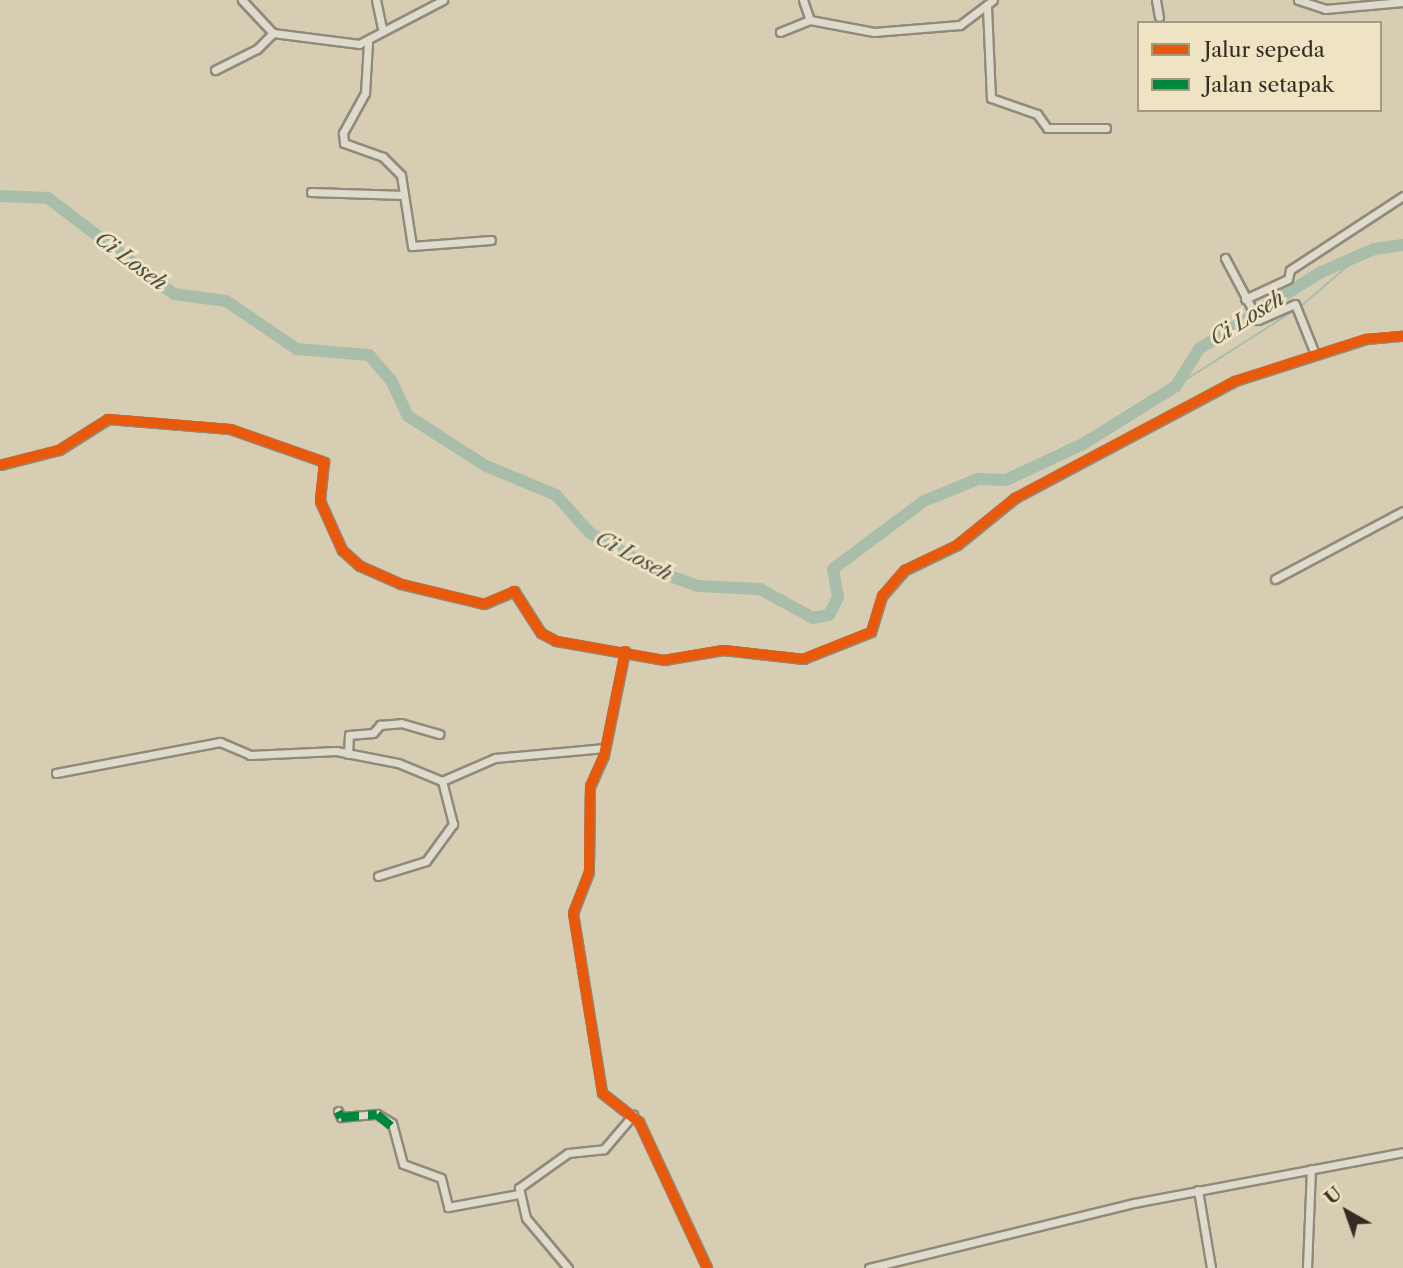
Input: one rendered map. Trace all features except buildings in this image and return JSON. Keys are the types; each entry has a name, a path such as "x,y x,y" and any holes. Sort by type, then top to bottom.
{"street":[{"path":"242,0 273,33"},
{"path":"376,0 382,28"},
{"path":"443,0 382,28 368,43 365,93 342,136 348,147 395,166 404,195 414,247 461,238 491,240"},
{"path":"803,0 810,20"},
{"path":"780,32 810,20 884,32 960,25 993,0"},
{"path":"1156,0 1158,17"},
{"path":"1298,0 1325,9 1403,2"},
{"path":"987,7 992,98 1037,114 1046,128 1107,128"},
{"path":"215,70 273,33 368,43"},
{"path":"311,191 340,198 404,195"},
{"path":"1245,299 1288,279 1290,270 1403,196"},
{"path":"1226,258 1254,315 1297,308 1315,354"},
{"path":"0,465 59,450 108,419 230,429 324,462 323,509 342,550 360,566 479,603 514,591 547,637 668,660 723,650 788,660 838,650 871,632 882,596 905,569 957,545 1015,498 1235,381 1366,339 1403,336"},
{"path":"1275,579 1403,511"},
{"path":"625,651 605,748 588,801 589,872 573,913 602,1093 633,1115 707,1268"},
{"path":"348,754 349,735 373,733 380,725 401,723 439,734"},
{"path":"56,773 220,742 250,755 348,754 398,763 442,781 495,758 605,748"},
{"path":"378,876 426,861 453,824 442,781"},
{"path":"338,1111 341,1117 377,1114 392,1123 403,1164 441,1178 448,1207 519,1194"},
{"path":"568,1268 526,1218 519,1188 568,1153 604,1149 633,1115"},
{"path":"869,1268 1198,1190 1403,1152"},
{"path":"1307,1268 1311,1169"},
{"path":"1198,1190 1211,1268"}],"waterway":[{"name":"Ci Loseh","path":"0,196 48,198 174,294 226,301 297,349 369,355 391,380 408,416 486,466 556,495 590,533 656,571 698,586 760,589 813,618 829,615 838,597 833,569 924,501 978,479 1006,480 1083,444 1176,386 1199,349 1319,273 1374,249 1403,245"},
{"path":"1299,308 1358,257"},
{"path":"1176,386 1295,310"}],"marked path":[{"path":"338,1111 341,1117 377,1114 395,1129"}],"cycle path":[{"path":"0,465 59,450 108,419 230,429 324,462 320,501 342,550 360,566 401,584 484,604 514,591 541,633 556,641 664,660 723,650 803,659 871,632 882,596 905,570 957,545 1015,498 1235,381 1366,339 1403,336"},
{"path":"625,651 604,755 590,786 589,872 573,913 602,1093 639,1122 707,1268"}]}
